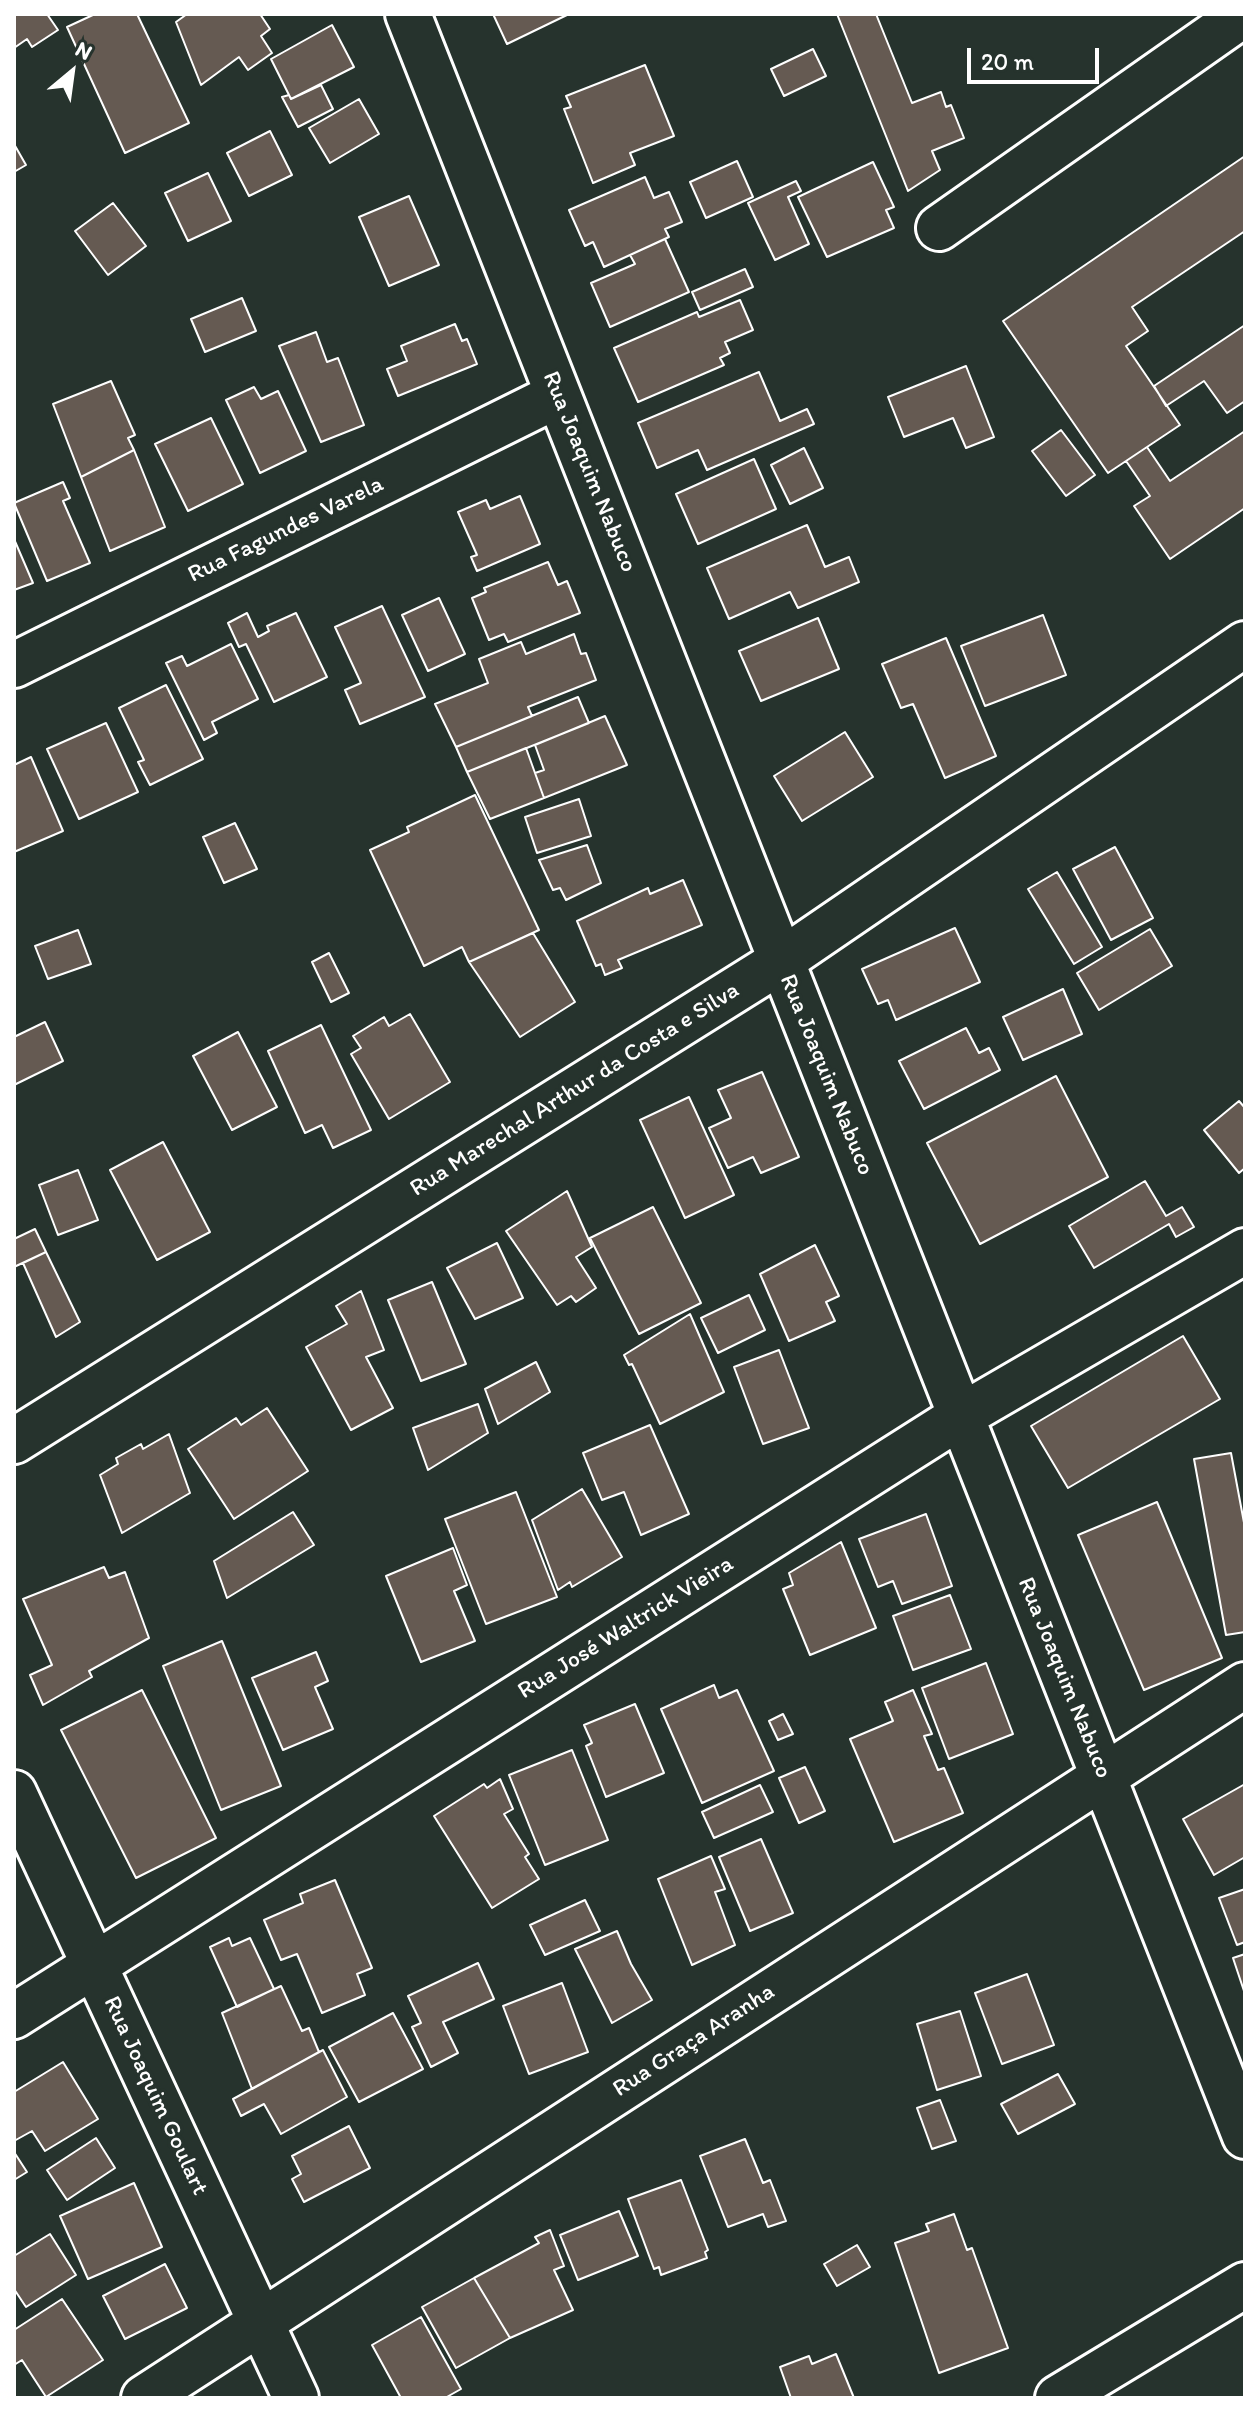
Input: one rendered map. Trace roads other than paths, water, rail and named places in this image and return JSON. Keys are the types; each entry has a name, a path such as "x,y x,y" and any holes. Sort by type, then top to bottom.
{"street":[{"name":"Rua Joaquim Nabuco","path":"408,14 1245,2136"},
{"path":"939,228 1244,14"},
{"name":"Rua Fagundes Varela","path":"14,665 558,395"},
{"name":"Rua Marechal Arthur da Costa e Silva","path":"14,1441 781,961 1245,644"},
{"name":"Rua José Waltrick Vieira","path":"14,2016 961,1416 1245,1251"},
{"name":"Rua Graça Aranha","path":"144,2398 1245,1685"},
{"name":"Rua Joaquim Goulart","path":"14,1793 296,2398"},
{"path":"1058,2398 1245,2285"}]}
